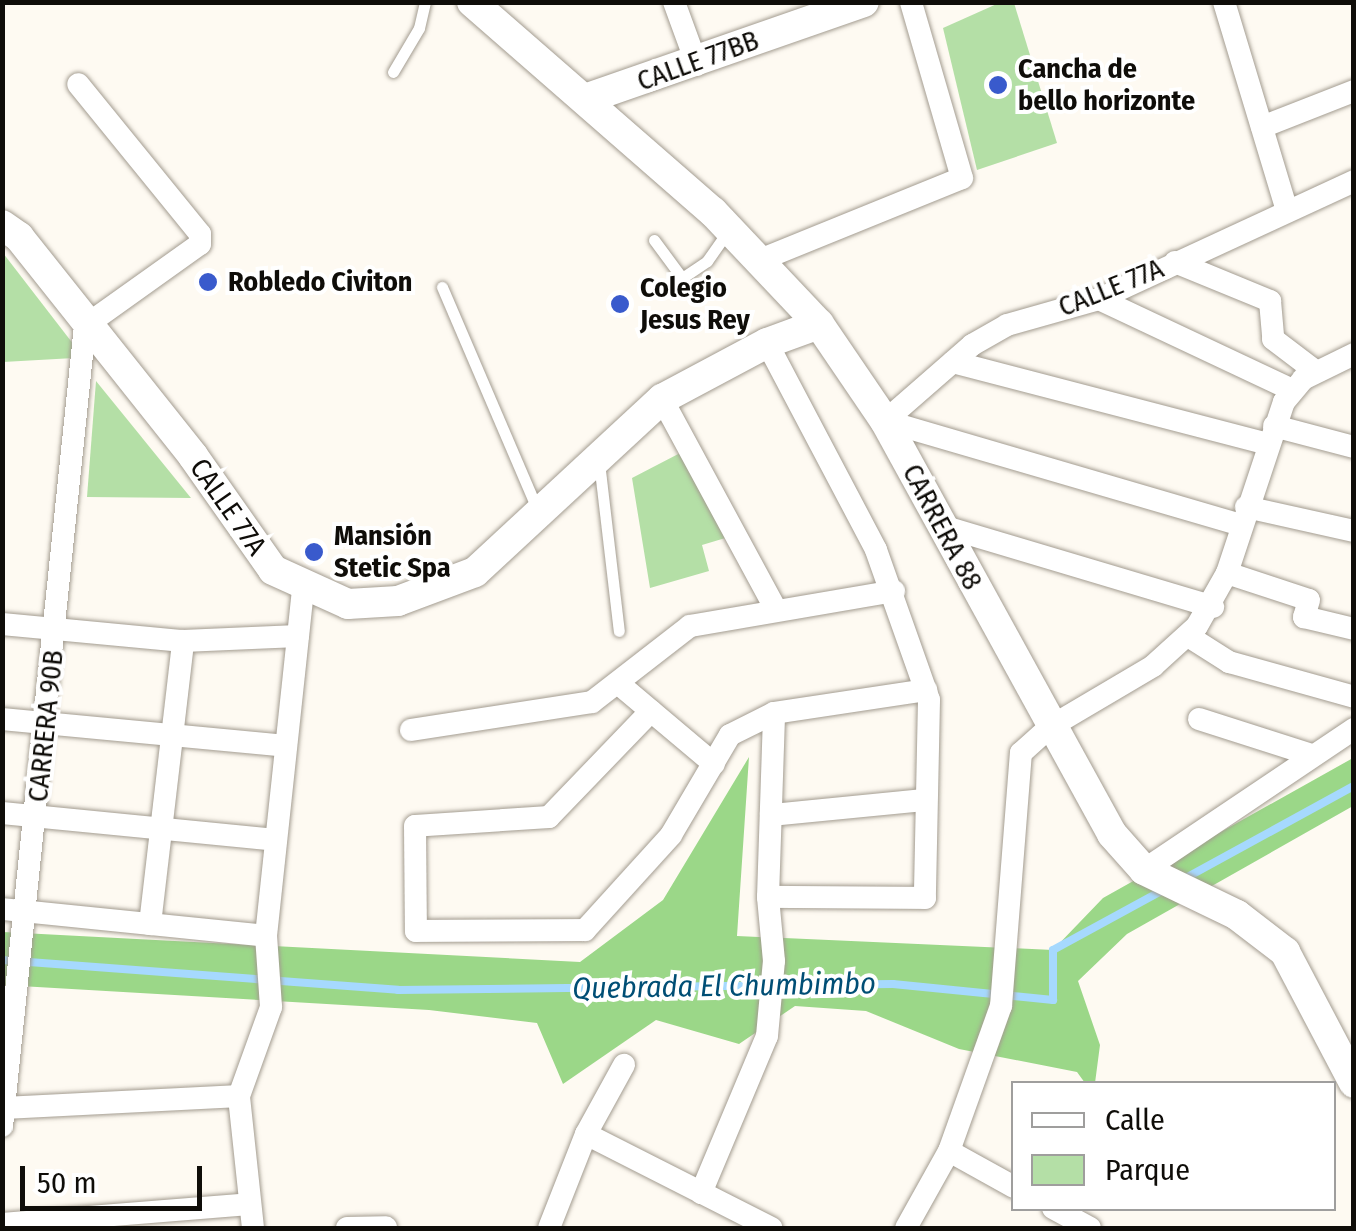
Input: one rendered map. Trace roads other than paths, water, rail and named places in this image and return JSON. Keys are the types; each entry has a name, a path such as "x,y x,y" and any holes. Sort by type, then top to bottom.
{"street":[{"name":"CARRERA 88","path":"472,2 588,98 729,228 819,324 886,421 1050,728 1112,834 1166,881 1237,915 1285,952 1354,1083"},
{"path":"674,2 697,64"},
{"name":"CALLE 77BB","path":"588,98 697,64 864,2"},
{"path":"760,260 958,184 964,168 910,2"},
{"path":"1224,2 1286,207"},
{"path":"78,84 200,234 200,244 86,326"},
{"path":"1262,128 1354,91"},
{"name":"CALLE 77A","path":"886,421 952,362 1007,325 1098,298 1286,207 1354,181"},
{"name":"CALLE 77A","path":"2,225 19,237 193,456 273,570 303,589 348,604 398,601 475,572 662,398 767,342 819,324"},
{"path":"1174,262 1270,301 1273,339 1314,371"},
{"path":"1098,298 1292,390"},
{"name":"CARRERA 90B","path":"4,1117 86,326"},
{"path":"767,342 894,591 926,690 924,898 768,897"},
{"path":"906,1228 949,1151 1002,1006 1022,753 1050,728 1153,666 1188,636 1213,606 1270,435 1292,390 1314,371 1354,354"},
{"path":"952,362 1124,407 1354,447"},
{"path":"662,398 775,608"},
{"path":"886,421 1244,516 1354,531"},
{"path":"942,526 1213,606"},
{"path":"1227,573 1308,600 1304,618 1354,629"},
{"path":"252,1228 239,1096 272,1007 266,936 303,589"},
{"path":"412,730 592,702 690,626 775,608 894,591"},
{"path":"2,624 183,641 298,636"},
{"path":"1188,636 1228,662 1354,697"},
{"path":"150,924 183,641"},
{"path":"619,684 714,764"},
{"path":"651,711 549,817 415,826 416,932 585,930 671,835 730,735 774,712 926,690"},
{"path":"701,1193 767,1036 774,960 768,897 774,712"},
{"path":"2,719 286,746"},
{"path":"1199,719 1312,754"},
{"path":"1166,881 1312,754 1354,728"},
{"path":"771,815 923,800"},
{"path":"2,813 276,840"},
{"path":"2,909 266,936"},
{"path":"549,1228 586,1134 624,1065"},
{"path":"4,1117 239,1096"},
{"path":"586,1134 771,1228"},
{"path":"949,1151 1011,1185"},
{"path":"2,1224 249,1204"},
{"path":"1059,1211 1090,1228"},
{"path":"347,1228 386,1227"}],"lane":[{"path":"393,72 419,28 425,2"},
{"path":"654,240 682,278 708,261 729,228"},
{"path":"442,286 540,515"},
{"path":"598,456 606,478 619,631"}],"waterway":[{"name":"Quebrada El Chumbimbo","path":"1182,880 1354,786"},
{"name":"Quebrada El Chumbimbo","path":"2,960 398,990 893,984 1053,1000 1053,950 1165,889"}],"place":[{"name":"Cancha de bello horizonte","path":"998,85"},
{"name":"Robledo Civiton","path":"208,282"},
{"name":"Colegio Jesus Rey","path":"620,304"},
{"name":"Mansión Stetic Spa","path":"314,552"}]}
